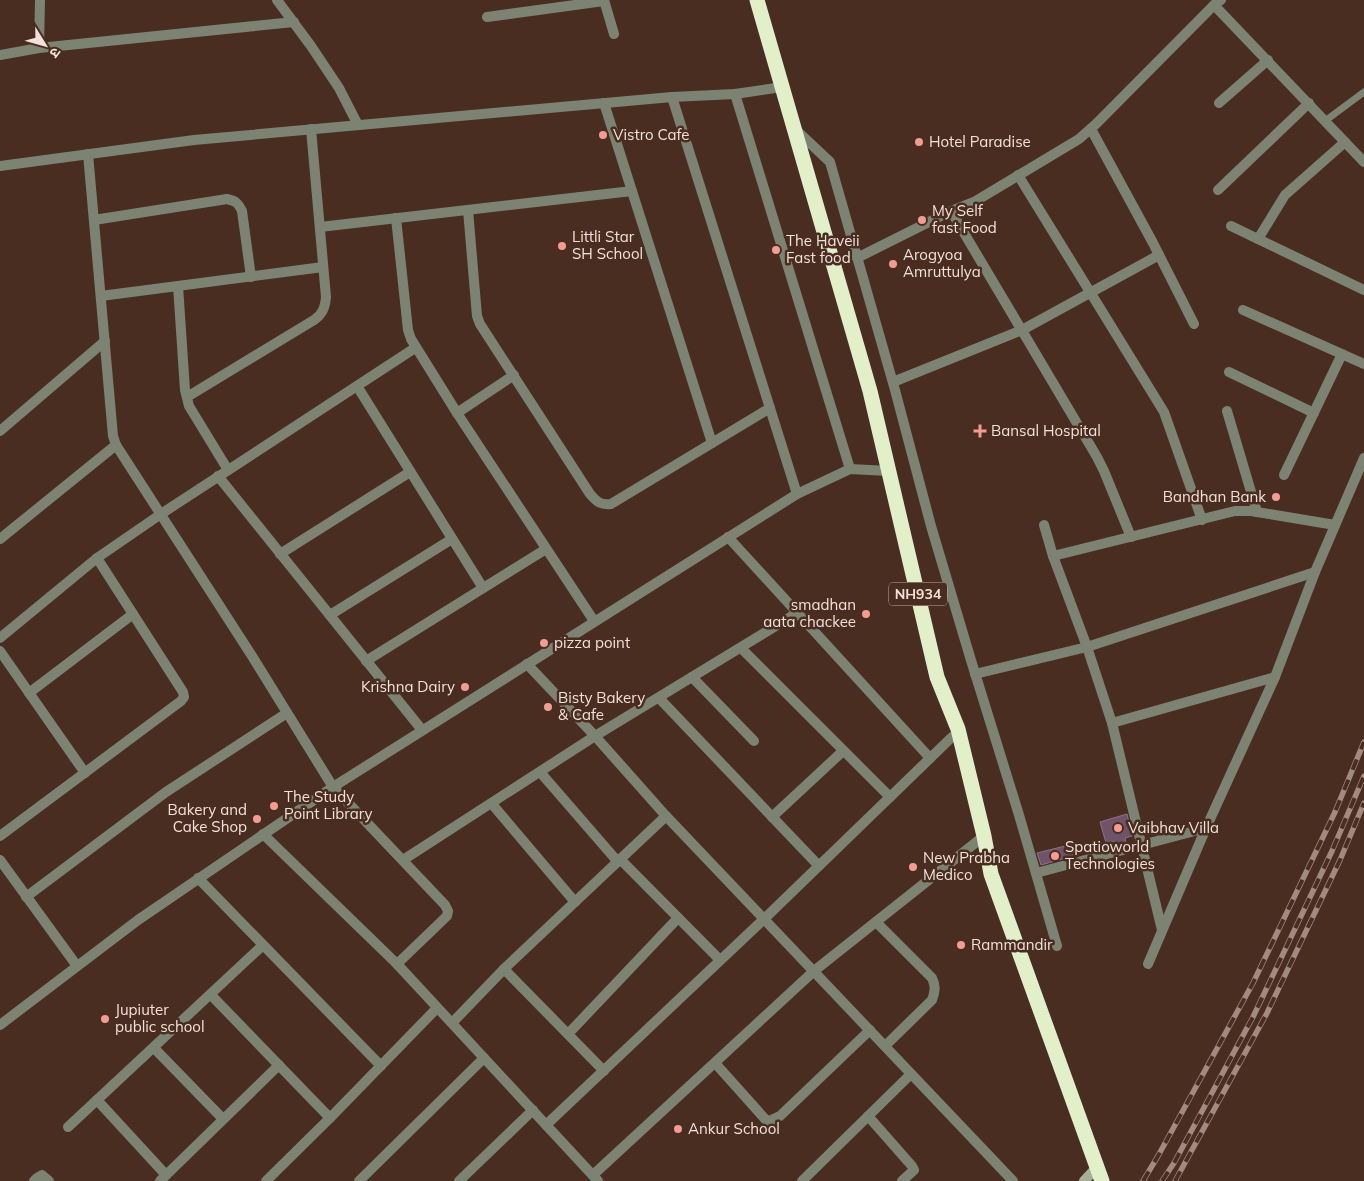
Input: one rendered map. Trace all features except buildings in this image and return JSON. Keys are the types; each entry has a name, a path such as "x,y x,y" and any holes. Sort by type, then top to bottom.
{"highway":[{"name":"NH934","path":"757,0 870,391 937,677 958,729 984,836 991,874 1100,1174"}],"main road":[{"path":"1084,1181 1100,1174"}],"street":[{"path":"39,48 40,0"},
{"path":"277,0 340,88 358,125"},
{"path":"487,18 604,0 614,34"},
{"path":"857,258 951,211 974,202 1079,139 1218,3 1268,60 1364,162"},
{"path":"0,55 39,48 294,22"},
{"path":"1219,103 1268,60"},
{"path":"0,166 194,140 672,97 735,94 782,87"},
{"path":"735,94 850,469"},
{"path":"672,97 797,494"},
{"path":"604,103 712,443"},
{"path":"1218,190 1309,103"},
{"path":"794,128 830,162 893,382 931,526 1057,946"},
{"path":"187,397 314,320 321,315 325,307 326,297 310,129"},
{"path":"1091,129 1194,324"},
{"path":"1258,239 1284,195 1345,142"},
{"path":"88,154 113,436 116,446 252,656 333,787 445,905 448,911 447,916 397,964"},
{"path":"1018,175 1164,412 1202,520"},
{"path":"320,227 632,191"},
{"path":"94,220 227,199 234,200 239,204 242,211 251,277"},
{"path":"468,210 477,316 480,324 590,494 596,500 604,504 612,504 770,408"},
{"path":"951,211 1104,470 1131,537"},
{"path":"396,218 408,330 416,348 457,414 594,622"},
{"path":"1231,226 1364,290"},
{"path":"893,382 1022,330 1159,255"},
{"path":"101,296 323,268"},
{"path":"178,286 185,390 189,406 228,470"},
{"path":"1243,310 1364,364"},
{"path":"0,431 105,341"},
{"path":"0,638 97,558 218,476 416,348"},
{"path":"1284,475 1342,354"},
{"path":"1229,372 1314,413"},
{"path":"457,414 514,376"},
{"path":"357,386 483,588"},
{"path":"1227,411 1257,512"},
{"path":"0,539 116,446"},
{"path":"1148,964 1206,828 1275,677 1315,572 1364,458"},
{"path":"0,1025 138,920 333,787 797,494 850,469 889,471"},
{"path":"280,554 410,472"},
{"path":"218,476 422,730"},
{"path":"1053,556 1234,511 1257,512 1335,525"},
{"path":"1044,525 1053,556 1087,647 1112,723 1162,930"},
{"path":"728,537 930,758"},
{"path":"330,615 452,538"},
{"path":"366,661 546,549"},
{"path":"0,836 184,697 183,692 97,558"},
{"path":"975,674 1087,647 1315,572"},
{"path":"403,860 595,736 797,613"},
{"path":"29,693 133,614"},
{"path":"740,648 890,797"},
{"path":"0,651 84,773"},
{"path":"527,664 595,736 666,816 1013,1181"},
{"path":"692,677 754,741"},
{"path":"1112,723 1275,677"},
{"path":"659,698 819,866"},
{"path":"26,897 166,792 286,713"},
{"path":"546,1125 764,919 952,737"},
{"path":"772,817 843,751"},
{"path":"540,772 619,860 720,960"},
{"path":"492,804 575,902"},
{"path":"452,1024 504,969 666,816"},
{"path":"1036,874 1206,828"},
{"path":"263,834 397,964 596,1178 714,1063 814,971 984,836"},
{"path":"0,860 77,966"},
{"path":"198,878 381,1066"},
{"path":"568,1034 678,918"},
{"path":"876,922 932,978 935,985 935,993 932,1000 886,1046"},
{"path":"68,1127 212,995 263,945"},
{"path":"504,969 604,1070"},
{"path":"212,995 330,1118"},
{"path":"266,1181 437,1008"},
{"path":"714,1063 769,1122 780,1116 870,1030"},
{"path":"154,1048 223,1119"},
{"path":"359,1181 484,1058"},
{"path":"97,1100 163,1178 279,1065"},
{"path":"802,1181 911,1074"},
{"path":"459,1181 533,1110"},
{"path":"868,1116 912,1166 914,1170 902,1181"},
{"path":"34,1181 42,1175 49,1181"}],"lane":[{"path":"1325,121 1364,92"}],"railway":[{"path":"1143,1181 1253,983 1335,812 1364,742"},
{"path":"1162,1181 1174,1163 1253,1017 1332,851 1364,776"},
{"path":"1175,1181 1267,1013 1340,860 1364,803"}],"place":[{"name":"Vistro Cafe","path":"603,135"},
{"name":"Hotel Paradise","path":"919,142"},
{"name":"My Self fast Food","path":"922,220"},
{"name":"Littli Star SH School","path":"562,246"},
{"name":"The Haveii Fast food","path":"776,250"},
{"name":"Arogyoa Amruttulya","path":"893,264"},
{"name":"Bansal Hospital","path":"980,431"},
{"name":"Bandhan Bank","path":"1276,497"},
{"name":"smadhan aata chackee","path":"866,614"},
{"name":"pizza point","path":"544,643"},
{"name":"Krishna Dairy","path":"465,687"},
{"name":"Bisty Bakery & Cafe","path":"548,707"},
{"name":"The Study Point Library","path":"274,806"},
{"name":"Bakery and Cake Shop","path":"257,819"},
{"name":"Vaibhav Villa","path":"1118,828"},
{"name":"Spatioworld Technologies","path":"1055,856"},
{"name":"New Prabha Medico","path":"913,867"},
{"name":"Rammandir","path":"961,945"},
{"name":"Jupiuter public school","path":"105,1019"},
{"name":"Ankur School","path":"678,1129"}]}
